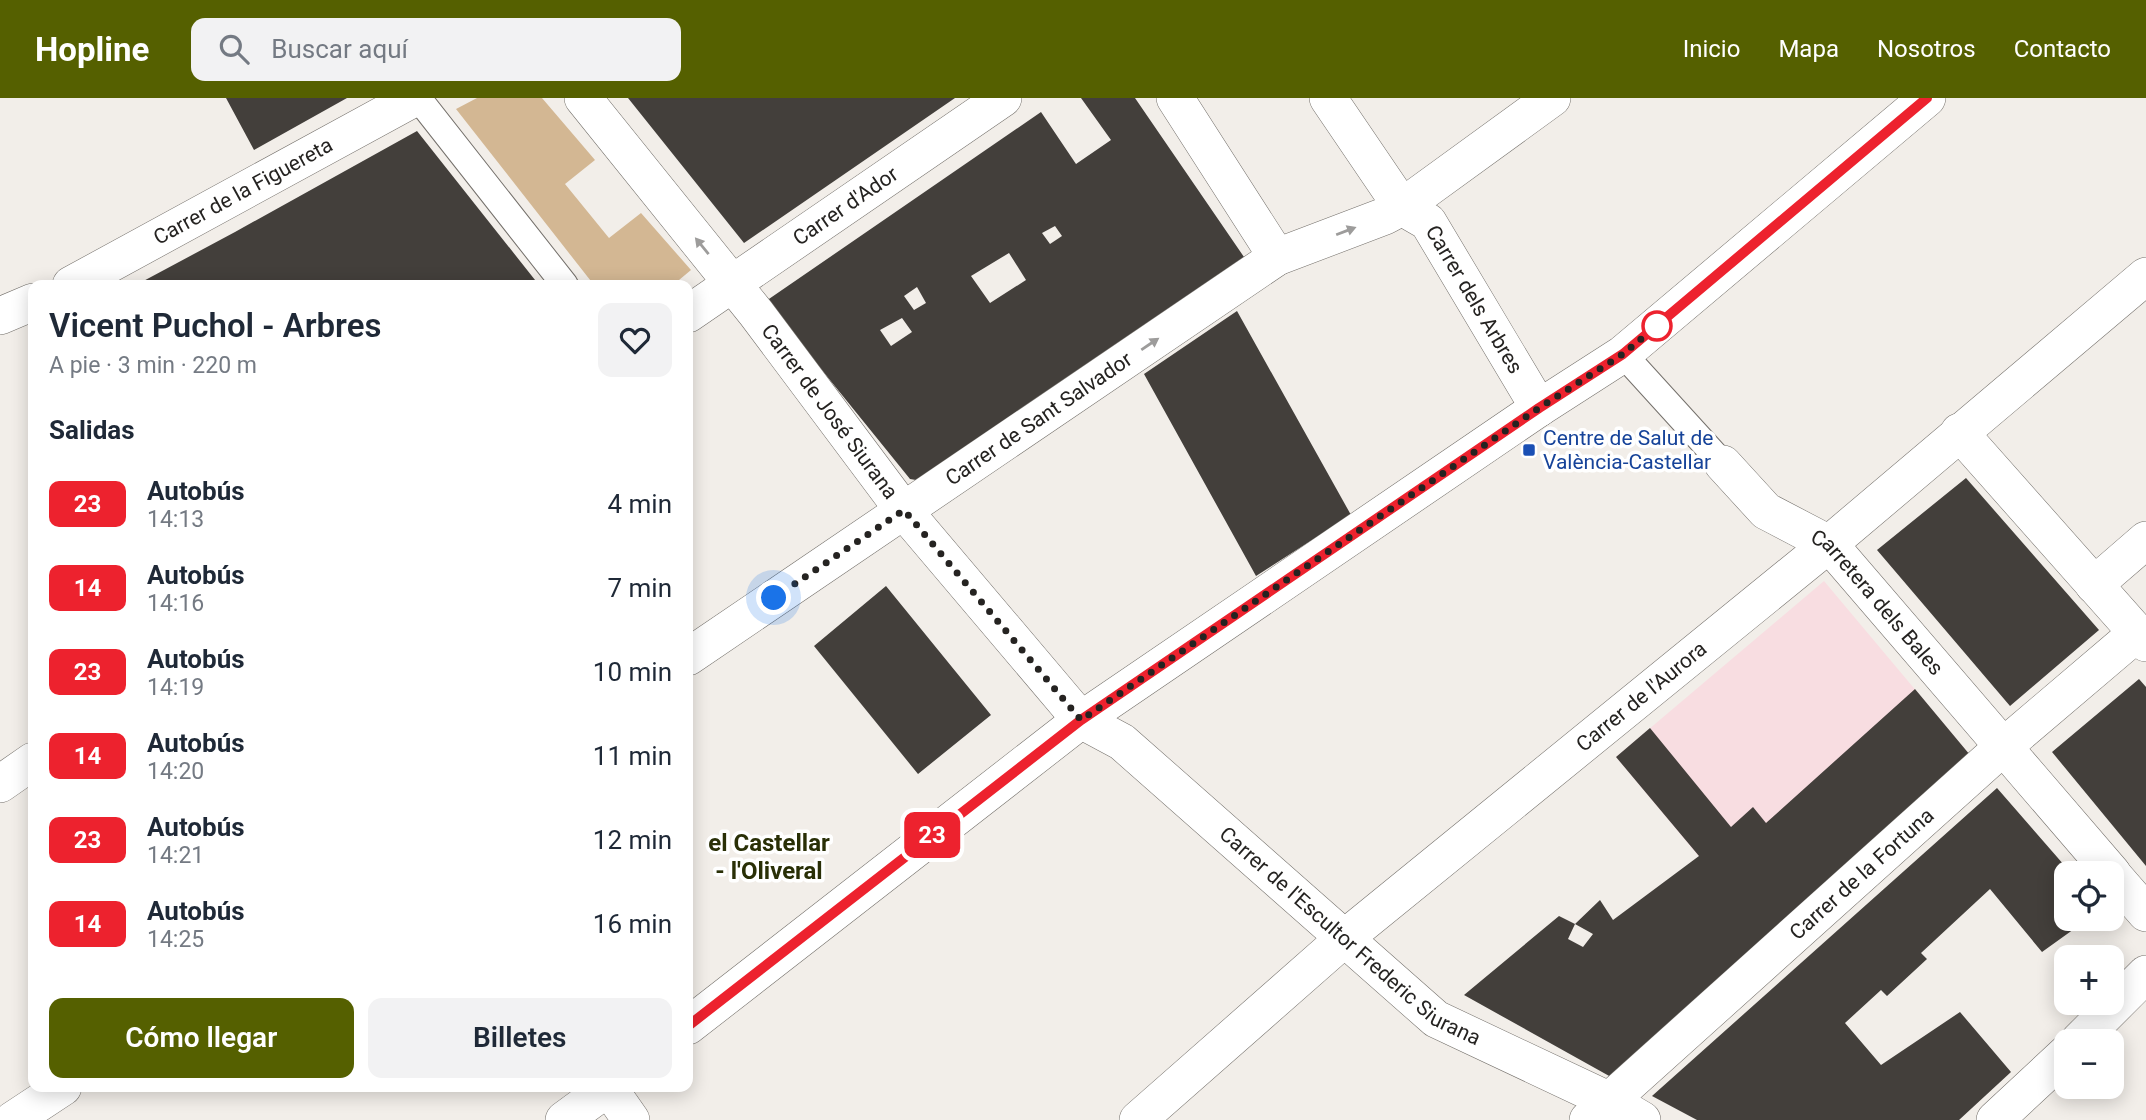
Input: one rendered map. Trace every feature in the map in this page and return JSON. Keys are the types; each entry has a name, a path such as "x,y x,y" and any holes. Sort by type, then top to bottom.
{"street":[{"name":"Carrer de la Figuereta","path":"80,280 416,98"},
{"path":"416,98 561,280"},
{"name":"Carrer de José Siurana","path":"583,98 732,282 904,510 1081,720"},
{"name":"Carrer d'Ador","path":"693,310 1003,98"},
{"path":"1175,98 1277,257"},
{"name":"Carrer dels Arbres","path":"1328,98 1402,206 1428,222 1539,408"},
{"name":"Carrer de Sant Salvador","path":"693,654 1277,257 1385,216 1552,98"},
{"path":"693,1022 1081,720 1539,408 1623,354 1927,98"},
{"name":"Carrer de l'Aurora","path":"1138,1120 1346,937 1829,544 2146,276"},
{"path":"0,316 28,304"},
{"name":"Carretera dels Bales","path":"1623,354 1766,511 1829,544 2102,861"},
{"path":"1959,432 2141,638"},
{"path":"2094,584 2146,540"},
{"name":"Carrer de la Fortuna","path":"1599,1110 2003,747 2141,638"},
{"name":"Carrer de l'Escultor Frederic Siurana","path":"1081,720 1122,742 1436,1019 1599,1110 1642,1120"},
{"path":"0,784 28,764"},
{"name":"Carretera dels Bales","path":"2124,887 2146,913"},
{"path":"2091,1029 2146,974"},
{"path":"1995,1120 2054,1065"},
{"path":"12,1120 55,1092"},
{"path":"564,1120 602,1092"},
{"path":"612,1092 631,1120"}],"shaded area":[{"path":"477,98 542,98 595,160 565,184 609,238 641,213 691,270 679,280 590,280 456,109"},
{"path":"1824,581 1970,755 1766,937 1616,757"}],"building":[{"path":"226,98 347,98 254,150"},
{"path":"628,98 955,98 744,243"},
{"path":"1081,98 1135,98 1244,257 916,480 910,479 766,301 1041,112 1076,164 1111,140","holes":["1055,226 1062,236 1050,244 1042,233","1009,253 1026,280 990,303 971,276","917,287 926,303 914,310 904,296","902,318 912,332 891,346 880,330"]},
{"path":"417,131 535,280 145,280"},
{"path":"1237,311 1351,515 1256,576 1144,374"},
{"path":"1966,478 2099,630 2010,706 1877,550"},
{"path":"886,586 991,715 918,774 814,646"},
{"path":"2139,679 2146,687 2146,866 2052,752"},
{"path":"1915,689 1970,755 1611,1077 1464,995 1559,916 1575,924 1600,900 1613,920 1699,856 1616,757 1650,728 1731,827 1753,807 1766,823","holes":["1575,924 1593,934 1583,947 1568,939"]},
{"path":"1997,788 2061,861 2054,861 2054,931 2071,931 2042,952 1990,889 1921,953 1927,959 1887,996 1881,990 1845,1023 1881,1065 1960,1012 2011,1072 1959,1120 1697,1120 1652,1096"}],"bus line":[{"name":"23","path":"693,1022 1081,720 1539,408 1623,354 1927,98"}],"place":[{"name":"Centre de Salut de València-Castellar","path":"1529,450"}],"district":[{"name":"el Castellar - l'Oliveral","path":"769,857"}],"route":[{"path":"774,598 904,510 1081,720 1539,408 1623,354 1664,320 1657,326"}]}
